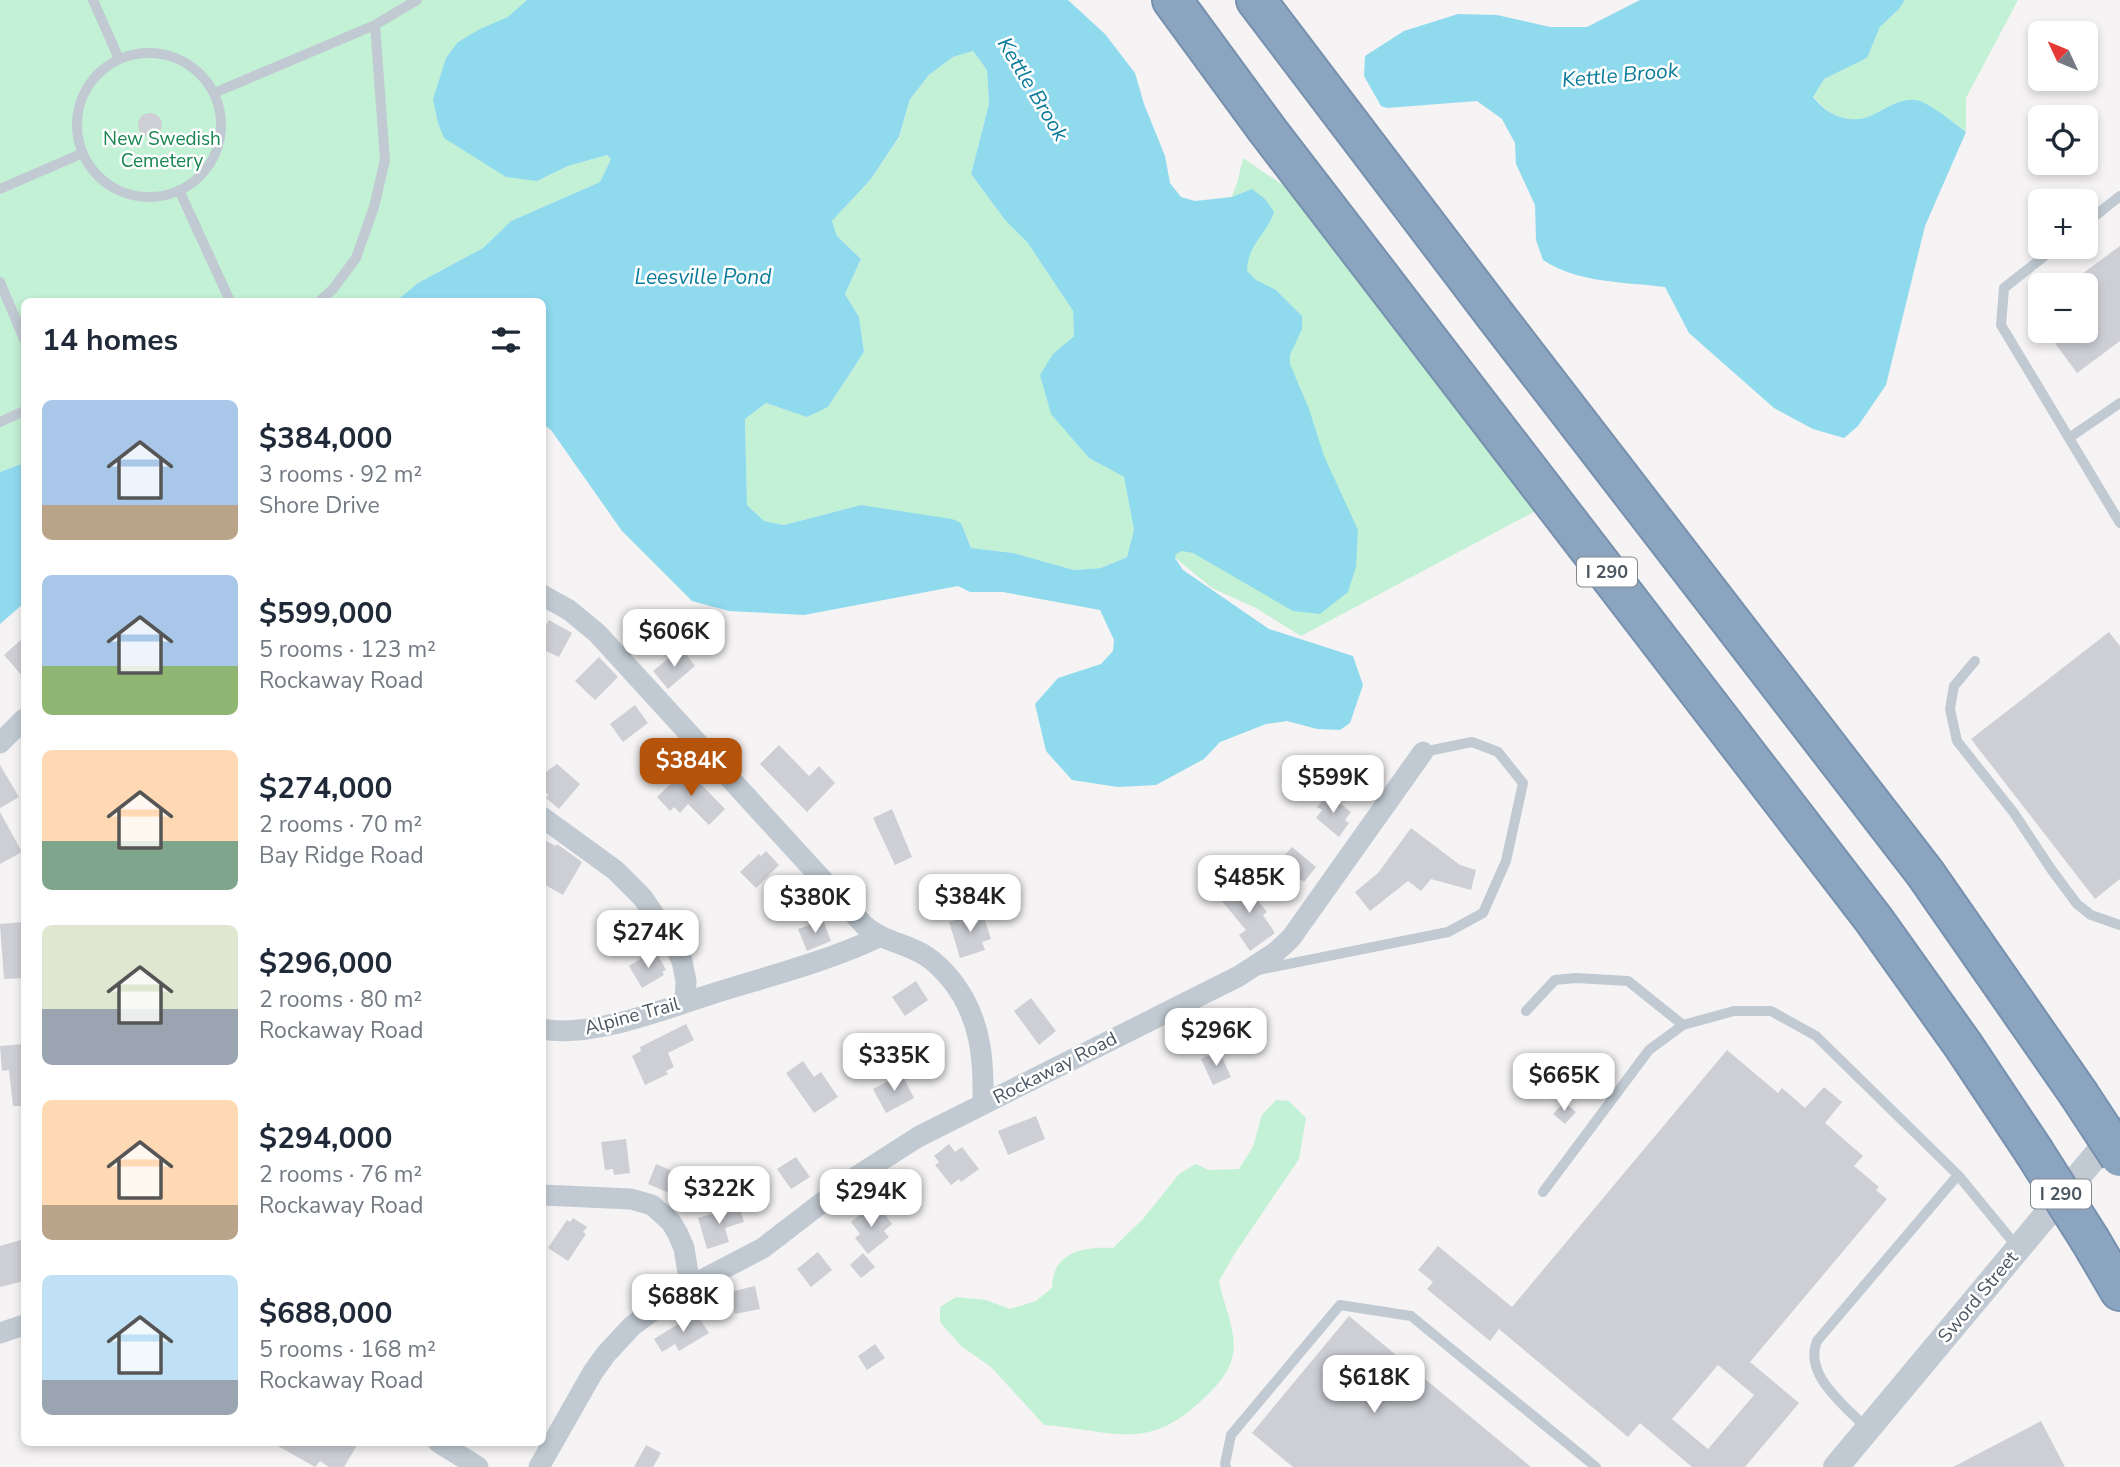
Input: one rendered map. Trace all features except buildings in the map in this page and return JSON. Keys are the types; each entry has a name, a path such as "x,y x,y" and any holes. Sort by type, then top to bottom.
{"highway":[{"name":"I 290","path":"1172,0 1268,131 1874,920 1963,1045 2033,1150 2120,1291"},
{"path":"1256,0 1487,305 1926,873 2120,1157"}],"street":[{"path":"546,597 569,610 597,633 864,925 879,937 914,949 937,963 968,1003 980,1039 984,1072 983,1104"},
{"path":"0,743 21,722"},
{"name":"Rockaway Road","path":"539,1467 593,1372 618,1340 645,1315 690,1285 763,1248 885,1156 1247,972 1276,953 1291,938 1423,752"},
{"path":"546,820 615,870 643,898 674,944 682,961 686,981 685,1002"},
{"name":"Alpine Trail","path":"546,1029 567,1031 606,1026 821,961 879,937"},
{"name":"Sword Street","path":"1836,1467 2120,1127"},
{"path":"546,1195 631,1199 652,1205 671,1222 678,1234 684,1248 690,1285"},
{"path":"0,1334 21,1326"},
{"path":"444,1446 478,1467"}],"lane":[{"path":"93,0 119,59"},
{"path":"214,93 375,25 417,0"},
{"path":"323,298 356,258 374,207 385,160 383,103 375,25"},
{"path":"146,52 174,57 197,71 214,93 220,108 222,125 217,149 200,176 180,190 151,197 123,192 99,176 83,153 77,130 82,99 94,78 119,59 146,52"},
{"path":"0,189 83,153"},
{"path":"180,190 229,298"},
{"path":"2098,213 2120,196"},
{"path":"2041,259 2004,288 2001,325 2120,523"},
{"path":"0,282 21,332"},
{"path":"2068,438 2120,403"},
{"path":"0,422 21,412"},
{"path":"1975,661 1954,686 1950,709 1957,741 2014,813 2077,904 2091,915 2120,925"},
{"path":"1247,972 1448,932 1483,913 1506,860 1523,783 1498,752 1472,742 1423,752"},
{"path":"1525,1011 1555,980 1576,978 1628,981 1683,1025"},
{"path":"1543,1192 1649,1050 1683,1025 1734,1011 1771,1011 1816,1036 1958,1175 2018,1248"},
{"path":"1867,1429 1815,1369 1812,1353 1817,1341 1958,1175"},
{"path":"1226,1467 1231,1434 1340,1306 1412,1316 1595,1467"}],"green space":[{"name":"New Swedish Cemetery","path":"0,0 527,0 509,16 467,38 446,58 537,181 568,166 607,155 611,159 600,182 511,221 483,248 418,283 400,298 21,298 21,464 0,472"},
{"path":"1905,0 2018,0 1966,98 1966,132 1934,109 1916,100 1898,102 1870,116 1853,119 1831,113 1813,96 1824,79 1867,58 1880,27"},
{"path":"973,51 987,70 989,104 971,174 1005,220 1027,242 1073,311 1074,336 1053,354 1089,458 1124,477 1134,530 1127,557 1101,568 1074,570 1013,553 971,548 961,523 861,505 784,525 764,521 747,505 745,419 766,403 806,416 828,407 864,352 859,317 845,294 861,259 837,236 832,221 871,179 899,138 910,99 929,75 953,57"},
{"path":"1243,158 1299,196 1543,507 1301,636 1256,608 1212,588 1162,547 1212,250 1238,180"},
{"path":"1276,1100 1289,1101 1306,1118 1299,1159 1219,1281 1233,1336 1233,1354 1226,1373 1218,1384 1184,1415 1165,1427 1128,1434 1044,1425 991,1367 961,1346 940,1322 940,1307 956,1297 986,1300 1010,1309 1036,1301 1052,1288 1053,1276 1063,1259 1090,1248 1113,1248 1143,1219 1179,1174 1196,1164 1209,1170 1239,1169 1253,1147 1262,1115"}],"water":[{"name":"Leesville Pond","path":"527,0 1068,0 1105,34 1135,73 1165,156 1170,183 1181,197 1195,201 1232,197 1252,189 1265,199 1274,212 1254,246 1247,271 1256,280 1276,290 1302,316 1302,329 1290,355 1290,364 1309,409 1324,456 1358,530 1356,567 1348,592 1320,614 1293,611 1193,553 1182,551 1176,554 1175,558 1183,570 1269,629 1353,656 1363,685 1350,723 1340,730 1317,729 1287,721 1266,724 1220,742 1204,759 1156,785 1118,787 1072,780 1046,751 1035,704 1058,678 1101,664 1113,651 1114,640 1100,610 1003,592 970,592 958,586 804,615 729,611 692,601 622,531 546,426 546,298 400,298 418,283 483,248 511,221 600,182 611,159 607,155 568,166 537,181 506,177 444,138 433,99 446,58 458,42 508,17","holes":["973,51 987,70 989,104 971,174 1005,220 1027,242 1073,311 1074,336 1053,354 1040,375 1051,414 1089,458 1124,477 1134,530 1127,557 1101,568 1074,570 1013,553 971,548 961,523 952,519 861,505 784,525 764,521 747,505 745,419 766,403 807,417 828,407 864,352 859,317 845,294 861,259 837,236 832,221 871,179 899,137 910,99 929,75 953,57"]},
{"name":"Kettle Brook","path":"1640,0 1905,0 1880,27 1867,58 1824,79 1813,97 1831,113 1853,119 1870,116 1898,102 1916,100 1935,109 1966,132 1925,226 1886,385 1858,426 1844,438 1813,429 1774,408 1689,333 1665,287 1586,277 1556,268 1543,260 1536,240 1535,205 1516,164 1515,143 1502,119 1477,101 1387,108 1381,106 1364,76 1365,56 1404,31 1458,14 1497,15 1550,27 1587,27"},
{"path":"21,464 21,606 0,624 0,472"}]}
